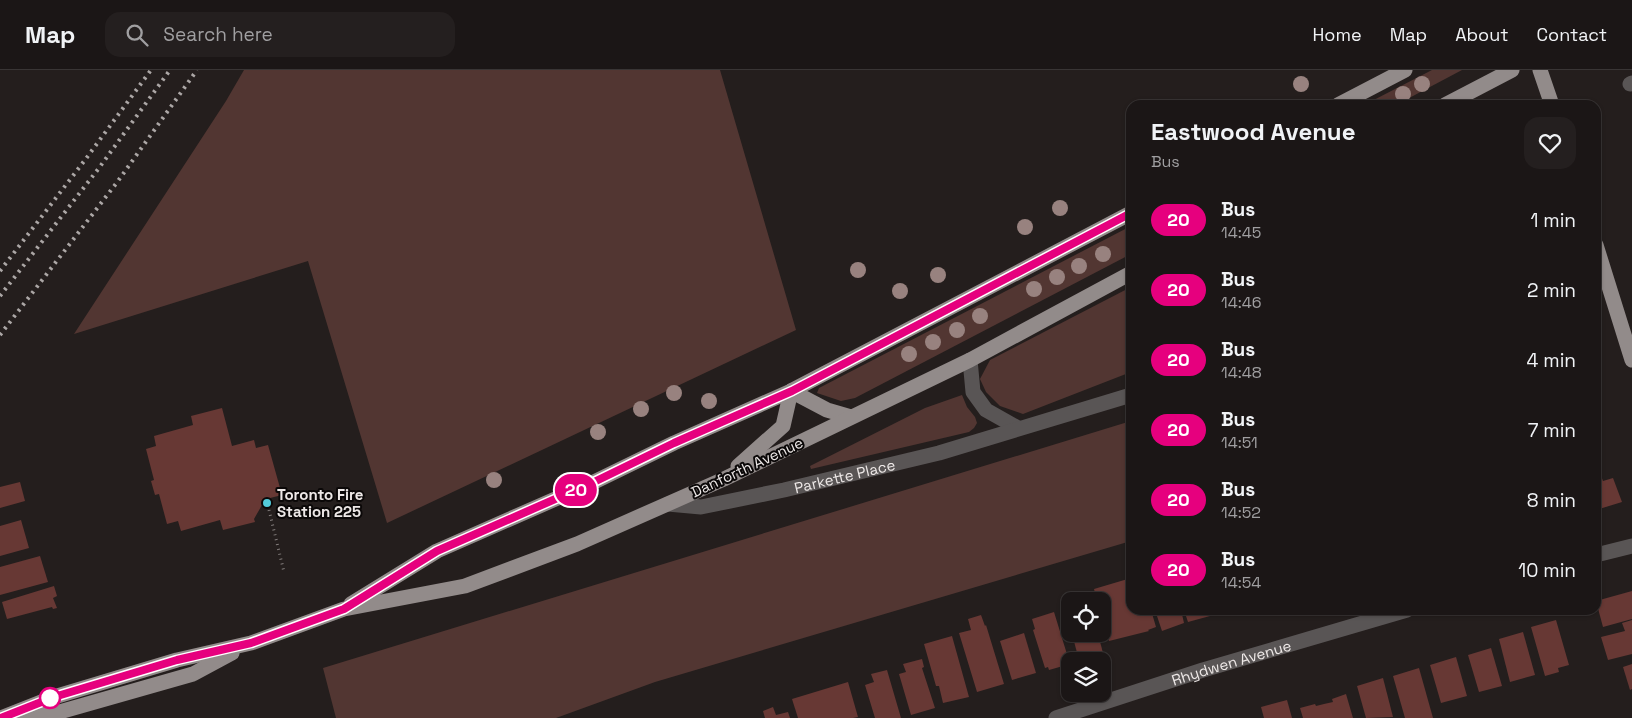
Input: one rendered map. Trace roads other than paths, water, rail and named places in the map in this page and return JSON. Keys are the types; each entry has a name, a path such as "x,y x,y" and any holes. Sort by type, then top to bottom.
{"main road":[{"path":"1348,100 1405,70"},
{"path":"1455,100 1512,70"},
{"path":"1540,70 1550,100"},
{"name":"Danforth Avenue","path":"344,609 437,551 594,482 674,443 792,391 1126,216"},
{"path":"1601,264 1632,360"},
{"name":"Danforth Avenue","path":"1,718 54,697 114,678 177,660 251,643 344,609 465,586 577,544 724,479 970,360 1126,276"},
{"path":"724,479 783,426 792,391 827,410 851,417"},
{"name":"Danforth Avenue","path":"22,718 65,711 193,674 251,643"}],"street":[{"path":"970,360 974,392 986,410 1018,428"},
{"name":"Parkette Place","path":"668,504 701,507 939,453 1126,396"},
{"path":"1601,554 1632,546"},
{"name":"Rhydwen Avenue","path":"1056,718 1202,670 1390,615"}],"railway":[{"path":"0,271 151,70"},
{"path":"0,296 99,168 170,70"},
{"path":"0,335 118,181 197,70"}],"place":[{"name":"Toronto Fire Station 225","path":"267,503"}]}
